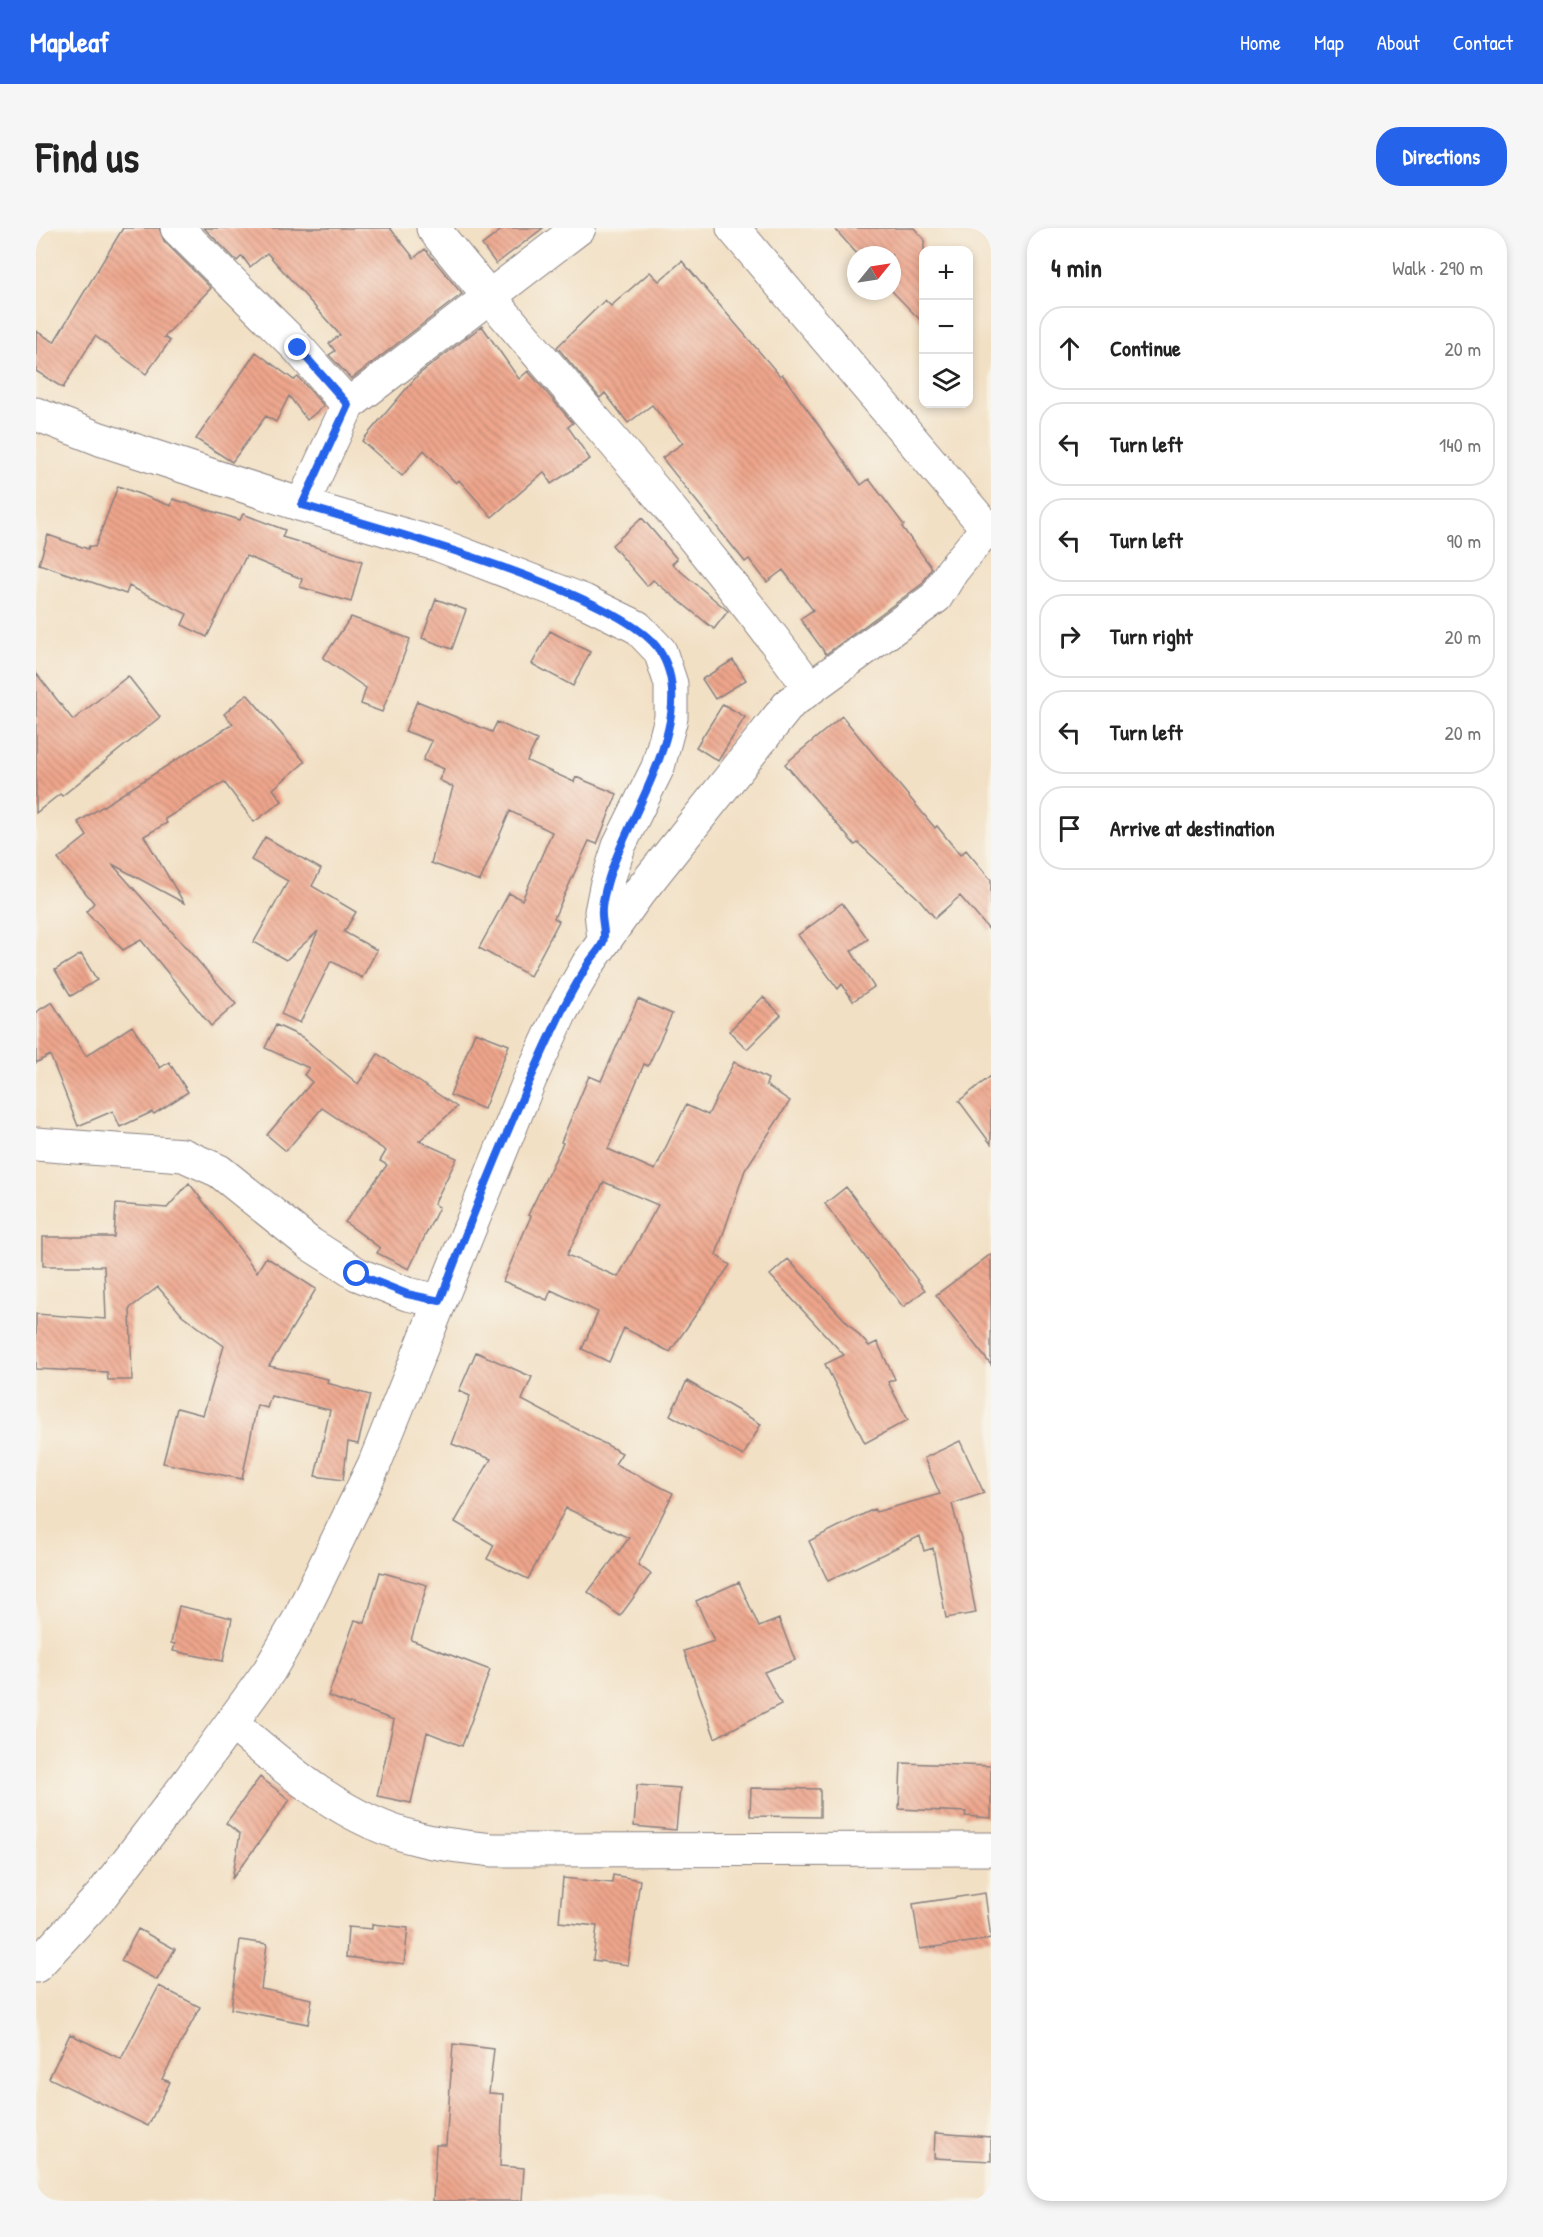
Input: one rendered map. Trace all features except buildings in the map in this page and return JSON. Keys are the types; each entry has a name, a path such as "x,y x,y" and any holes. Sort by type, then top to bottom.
{"street":[{"path":"177,228 298,348 348,405"},
{"path":"433,228 489,299 584,406 741,595 810,688"},
{"path":"302,505 348,405 579,228"},
{"path":"36,1966 101,1896 269,1671 336,1546 374,1464 530,1079 560,1014 604,940 790,702 936,597 952,571 989,531 733,228"},
{"path":"36,414 100,439 302,505 439,545 584,601 638,627 660,651 671,684 671,718 658,766 620,846 606,887 601,912 604,940"},
{"path":"36,1144 183,1155 219,1172 310,1244 357,1274 407,1294 440,1301"},
{"path":"232,1723 293,1776 354,1815 418,1839 492,1850 991,1849"}],"route":[{"path":"298,348 348,405 302,505 439,545 617,616 638,627 660,651 671,684 671,718 658,766 620,846 606,887 601,912 604,940 560,1014 530,1079 440,1301 407,1294 357,1274"}]}
